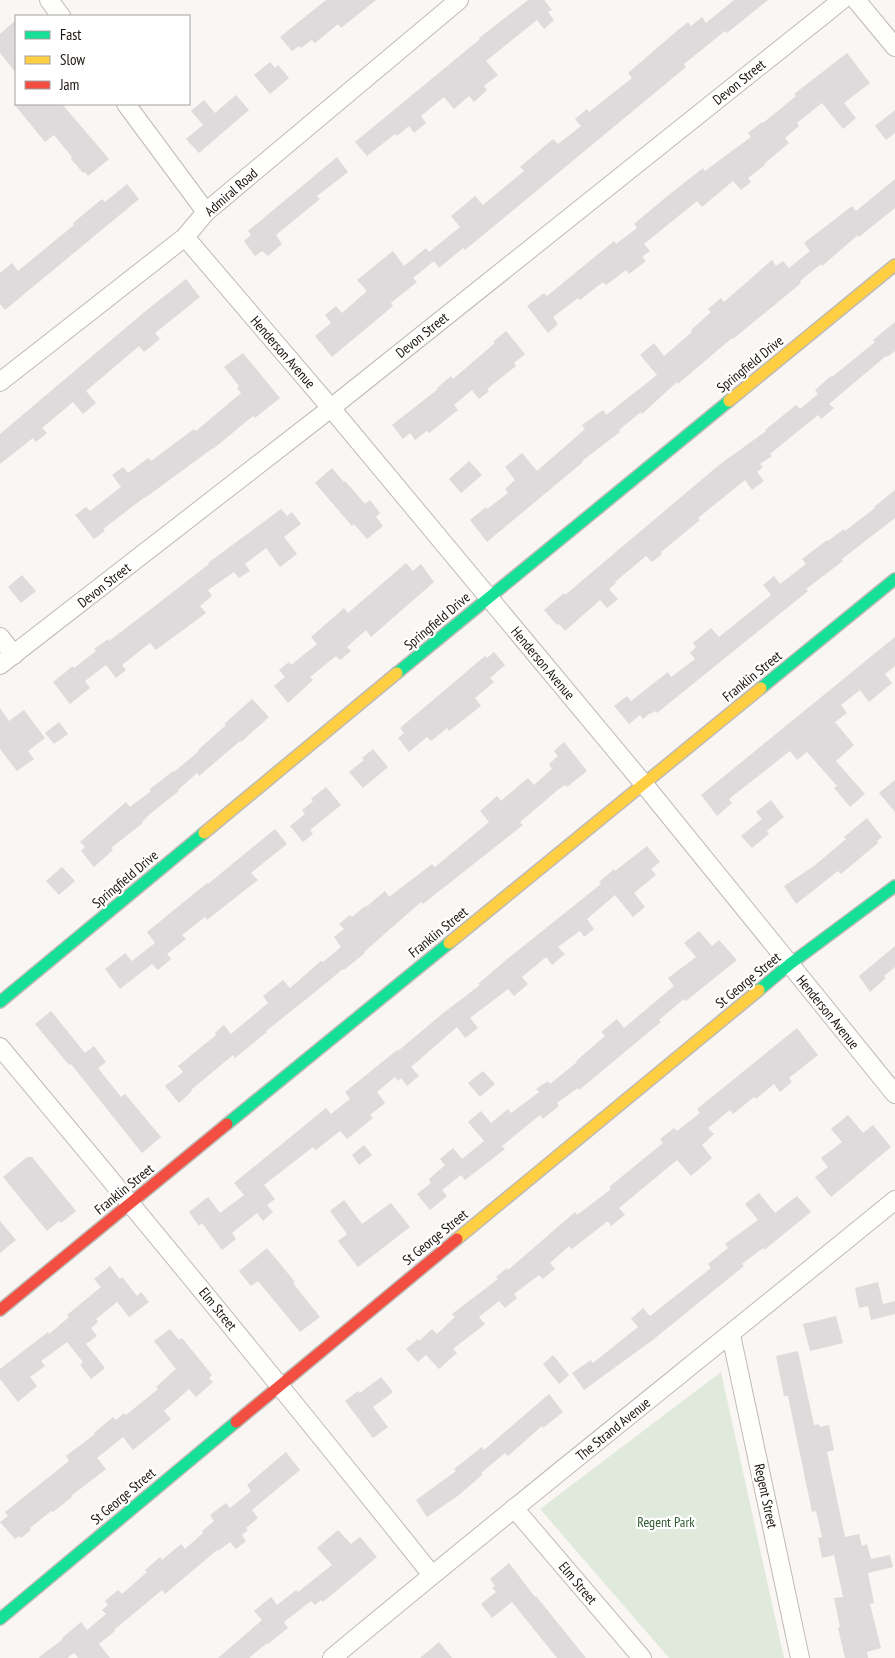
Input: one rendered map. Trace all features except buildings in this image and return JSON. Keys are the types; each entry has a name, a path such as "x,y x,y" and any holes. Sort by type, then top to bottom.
{"street":[{"path":"49,0 60,15"},
{"name":"Admiral Road","path":"0,382 184,237 206,212 459,0"},
{"name":"Devon Street","path":"0,665 331,408 842,0"},
{"path":"856,0 895,46"},
{"path":"127,105 206,212"},
{"name":"Henderson Avenue","path":"184,237 331,408 644,783 895,1094"},
{"name":"Springfield Drive","path":"0,1002 488,598 895,265"},
{"name":"Franklin Street","path":"0,1310 895,579"},
{"path":"0,636 14,654"},
{"name":"St George Street","path":"0,1619 790,964 895,886"},
{"name":"Elm Street","path":"0,1047 280,1385 432,1575"},
{"name":"The Strand Avenue","path":"332,1658 514,1508 731,1335 895,1200"},
{"name":"Regent Street","path":"731,1335 800,1658"},
{"name":"Elm Street","path":"514,1508 642,1658"}],"green space":[{"name":"Regent Park","path":"721,1372 784,1658 669,1658 540,1509"}],"traffic: fast":[{"path":"397,673 729,401"},
{"path":"761,688 895,579"},
{"path":"0,1002 204,833"},
{"path":"759,990 790,964 895,886"},
{"path":"227,1124 449,943"},
{"path":"0,1619 236,1422"}],"traffic: slow":[{"path":"729,401 895,265"},
{"path":"204,833 397,673"},
{"path":"449,943 761,688"},
{"path":"457,1239 759,990"}],"traffic: jam":[{"path":"0,1310 227,1124"},
{"path":"236,1422 457,1239"}]}
